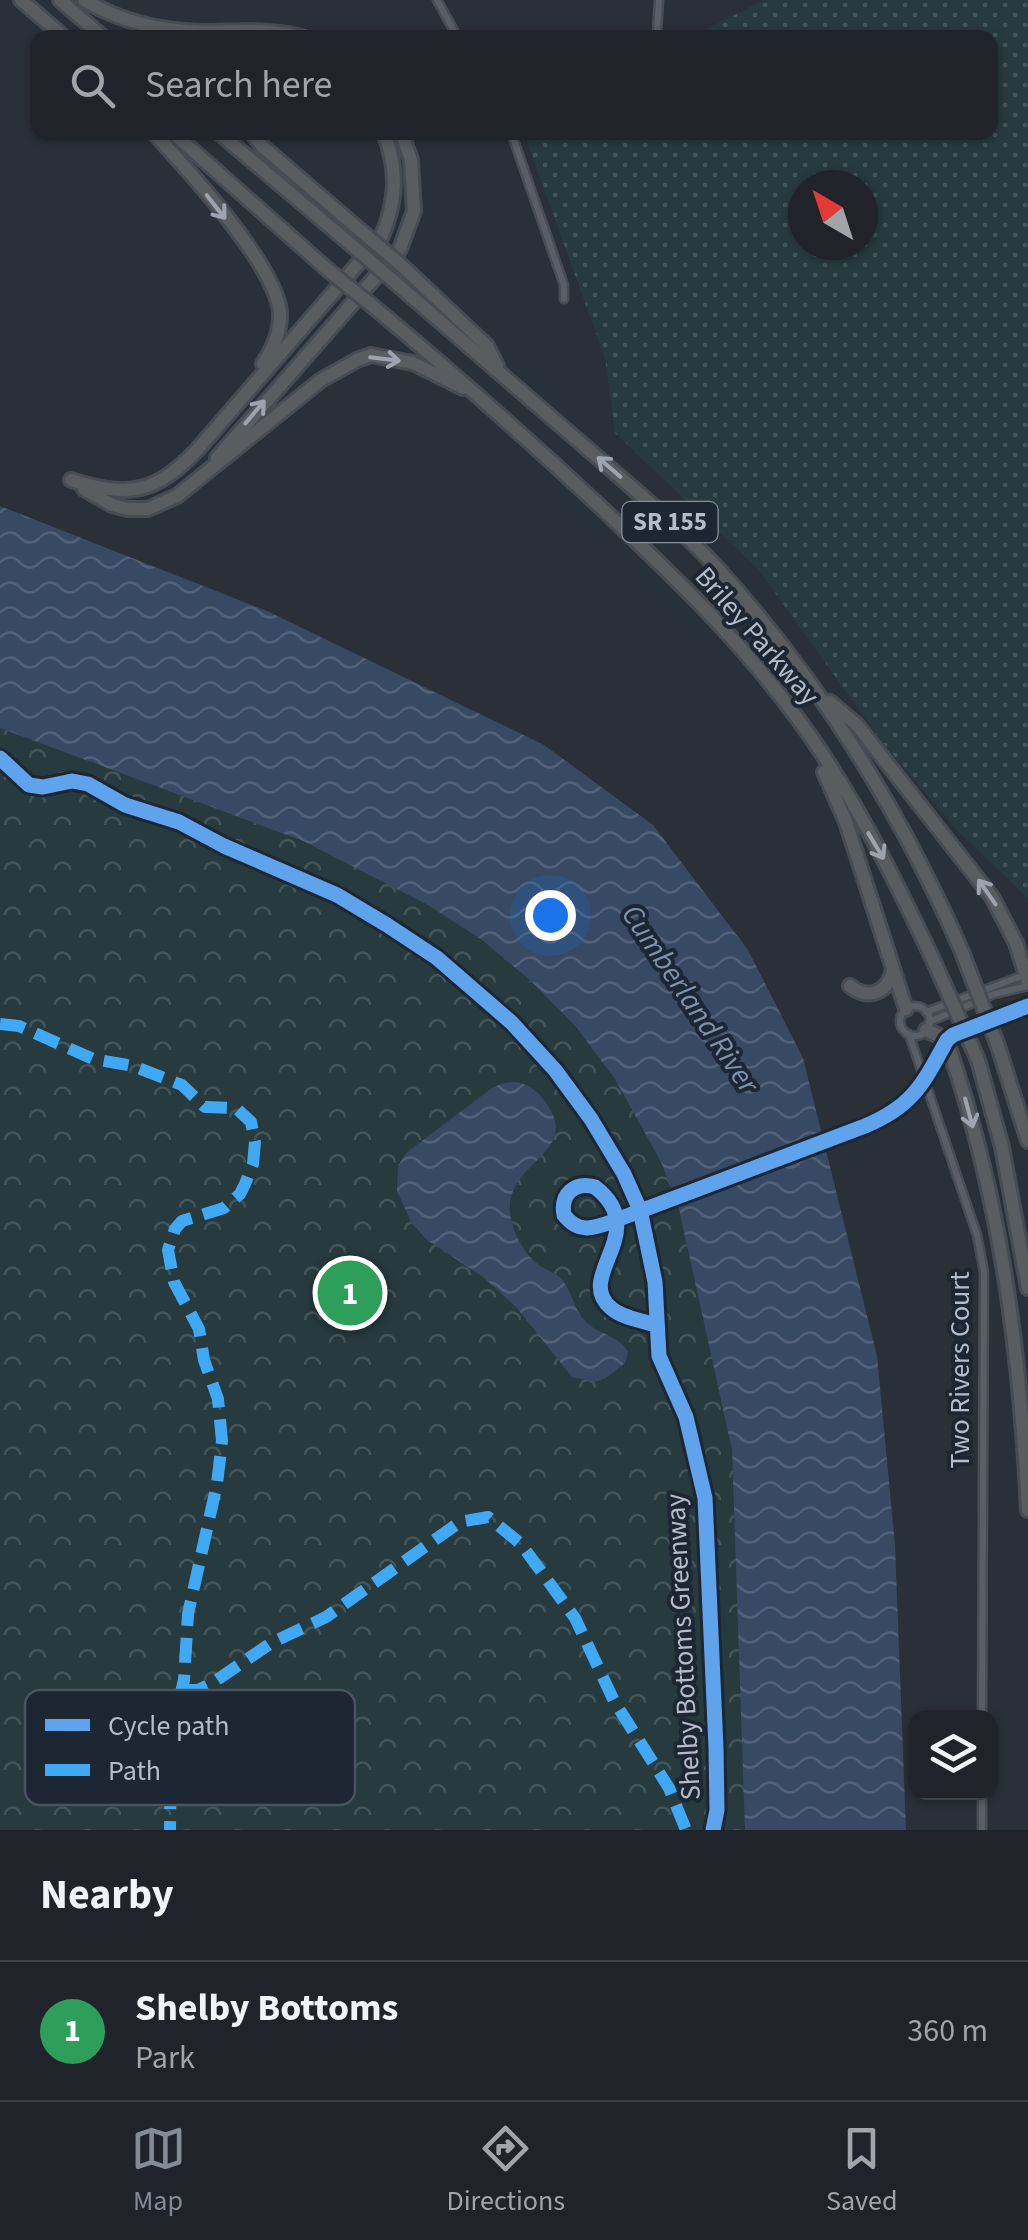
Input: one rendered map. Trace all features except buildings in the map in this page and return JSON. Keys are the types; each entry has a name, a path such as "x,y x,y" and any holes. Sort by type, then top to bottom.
{"highway":[{"path":"22,0 56,30"},
{"path":"60,0 95,30"},
{"path":"84,0 117,17 178,30"},
{"path":"160,140 211,200 264,270 275,292 280,323 274,346 243,394"},
{"name":"Briley Parkway","path":"181,140 328,270 483,398 711,612 802,726 894,876 978,1060 1002,1147 1028,1288"},
{"name":"Briley Parkway","path":"227,140 664,516 717,567 818,691 884,800 962,952 998,1046 1028,1142"},
{"path":"257,140 487,346 501,372"},
{"path":"387,140 396,181 394,208 382,236 184,464 152,486 122,492 71,480 112,505 148,509 192,486 299,398 356,360 371,356 413,364 483,398"},
{"path":"192,486 400,248 414,210 411,160 404,140"},
{"path":"152,486 160,504"},
{"path":"765,677 819,760 846,822 906,1008"},
{"path":"818,691 856,725 992,897 1016,943 1027,979"},
{"path":"850,986 866,994 877,992 890,981 892,967"},
{"path":"925,1029 939,1036 950,1051 1002,1241 1023,1405 1028,1510"}],"street":[{"path":"436,0 454,30"},
{"path":"657,30 660,0"},
{"path":"514,140 564,285 564,299"},
{"path":"1027,979 925,1029 909,1034 900,1022 906,1008 915,1006 926,1012 1027,979"},
{"path":"919,1063 926,1012"},
{"name":"Two Rivers Court","path":"909,1034 978,1235 984,1272 982,1710"},
{"path":"982,1800 982,1830"}],"green space":[{"path":"764,0 1028,0 1028,898 956,829 882,742 758,569 615,433 605,358 527,140 998,140 998,30 705,30"},
{"path":"0,728 270,828 425,903 508,961 580,1033 611,1074 661,1163 679,1210 728,1423 738,1547 745,1830 0,1830"}],"water":[{"name":"Cumberland River","path":"0,506 267,611 544,745 653,825 748,950 803,1058 877,1356 895,1545 906,1830 745,1830 732,1450 679,1209 661,1162 615,1079 576,1027 531,981 482,940 428,905 303,841 0,728"},
{"path":"516,1082 530,1087 543,1099 555,1120 555,1134 518,1181 511,1196 511,1220 524,1249 561,1279 586,1322 628,1352 625,1363 595,1382 572,1377 516,1307 483,1277 426,1239 411,1222 397,1191 398,1166 407,1152 492,1088"}],"marked path":[{"path":"0,1024 19,1026 93,1059 133,1066 182,1085 205,1107 236,1108 251,1122 255,1142 253,1164 240,1194 224,1208 182,1221 168,1250 174,1282 199,1329 204,1360 218,1399 222,1441 217,1484 188,1614 182,1690"},
{"path":"183,1690 198,1690 211,1684 271,1643 326,1617 460,1522 488,1517 521,1544 575,1618 614,1701 669,1788 686,1830"},
{"path":"170,1805 170,1830"}],"cycle path":[{"name":"Shelby Bottoms Greenway","path":"0,758 29,785 43,787 72,781 88,784 125,805 179,822 337,895 387,925 437,958 512,1023 555,1070 591,1119 640,1210 655,1282 659,1356 686,1417 705,1498 716,1748 717,1810 713,1830"},
{"path":"655,1325 615,1311 602,1295 601,1282 616,1237 617,1220 611,1204 595,1187 581,1186 570,1191 564,1201 564,1215 580,1227 598,1226 611,1222 865,1126 906,1102 953,1035 1028,1006"}],"place":[{"name":"Shelby Bottoms","path":"350,1293"}]}
